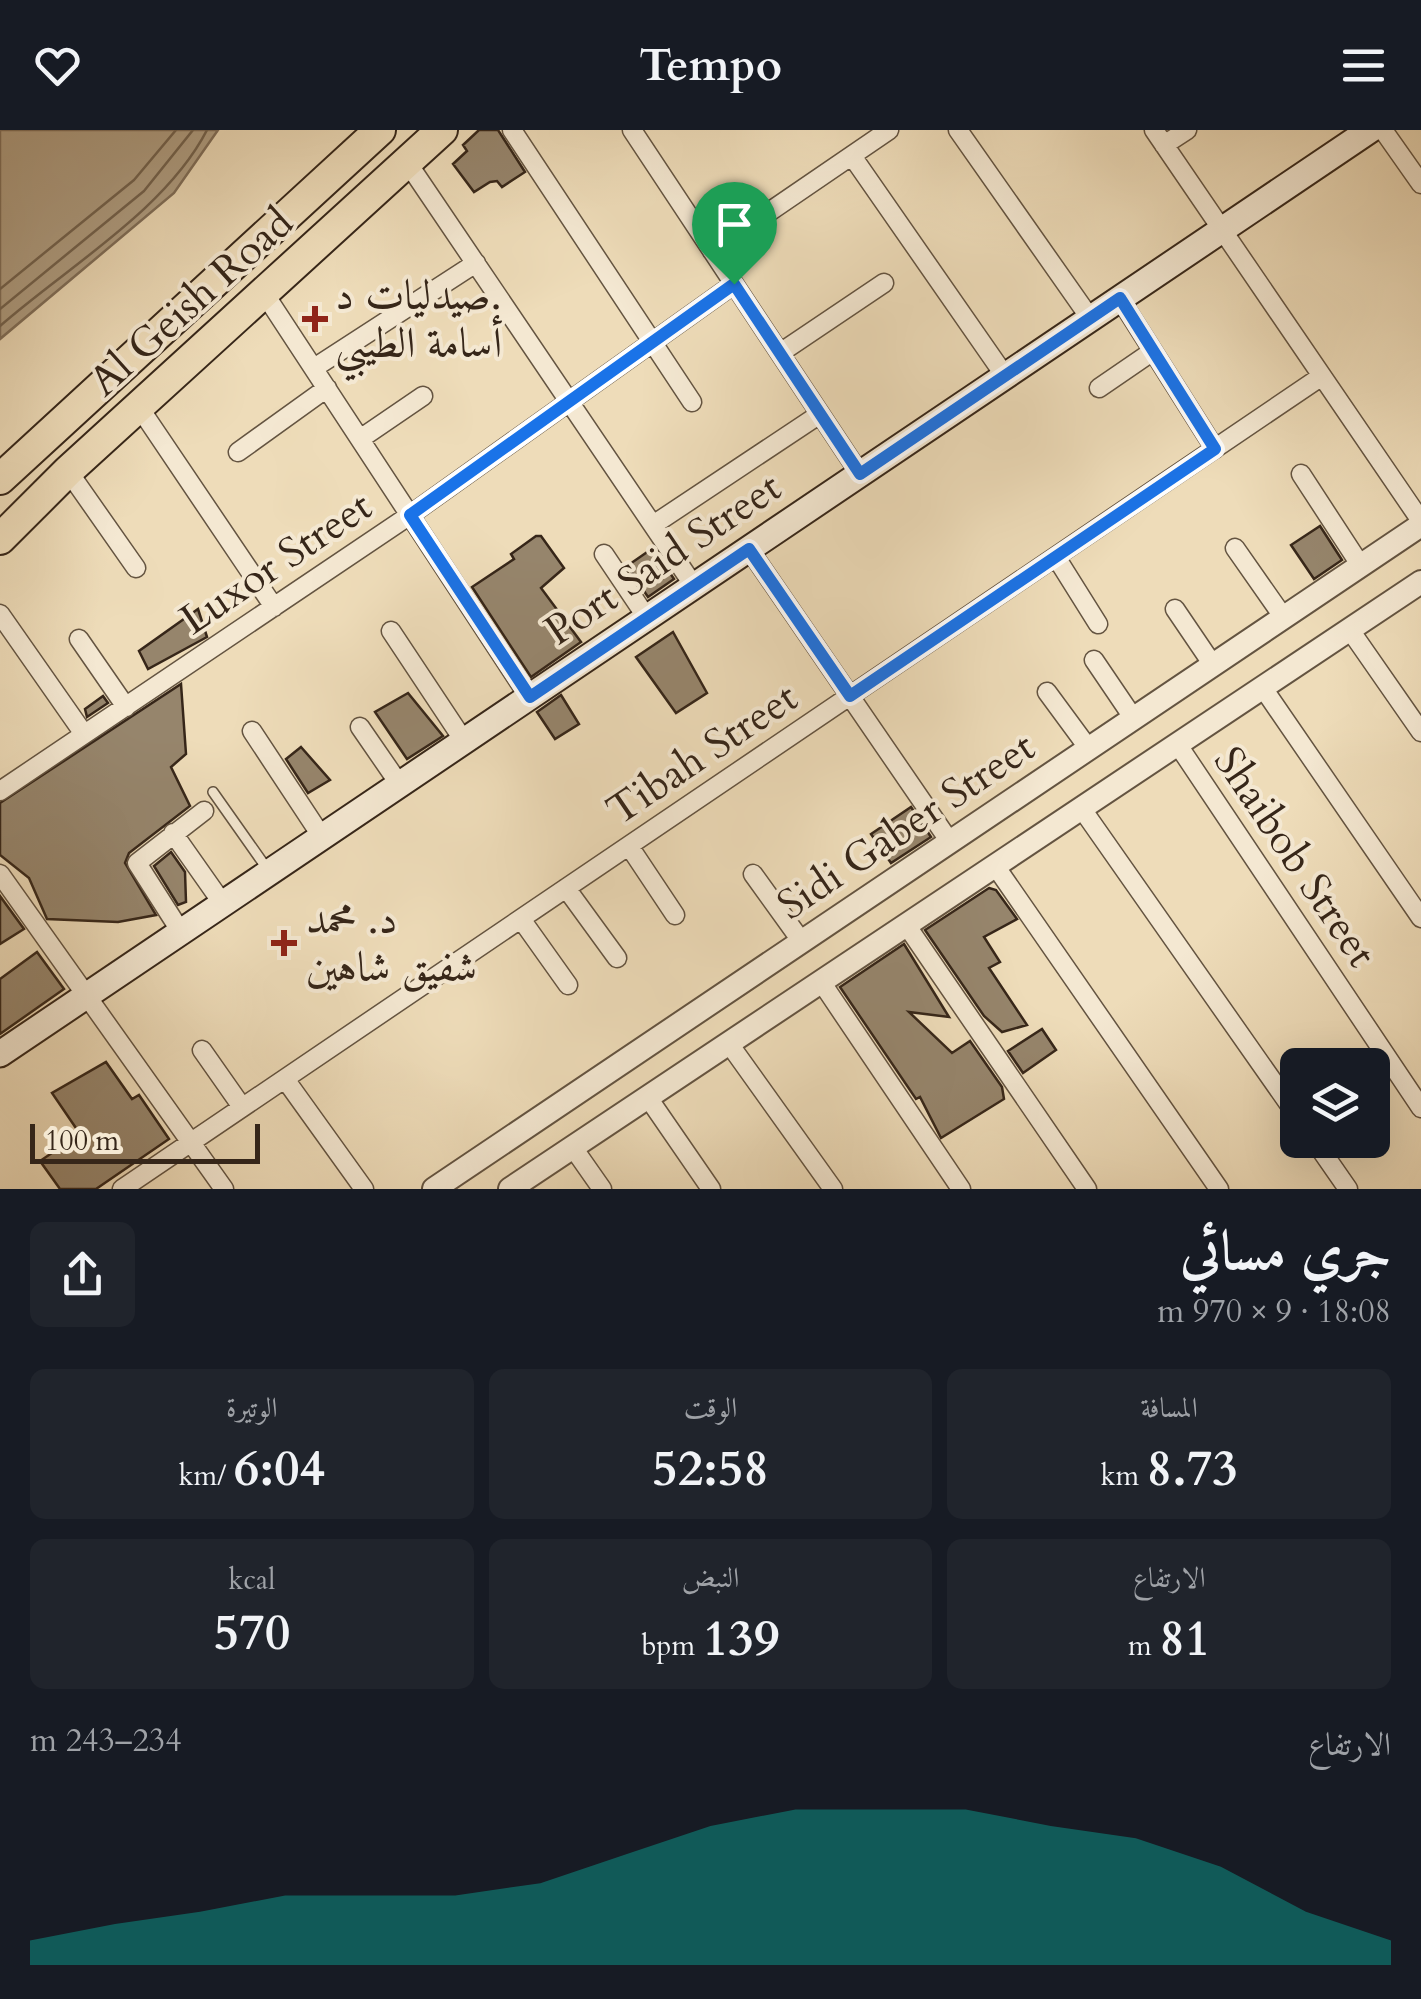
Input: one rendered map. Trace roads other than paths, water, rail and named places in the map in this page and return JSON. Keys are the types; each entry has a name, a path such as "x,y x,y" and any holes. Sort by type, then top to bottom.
{"highway":[{"name":"Al Geish Road","path":"0,479 380,130"},
{"name":"Al Geish Road","path":"0,539 442,130"}],"main road":[{"name":"Port Said Street","path":"0,1054 1370,130"}],"street":[{"path":"512,130 692,402"},
{"path":"632,130 860,474"},
{"path":"712,251 890,130"},
{"path":"958,130 1090,318"},
{"path":"1186,130 1159,138 1421,523"},
{"path":"1383,130 1421,184"},
{"path":"852,156 1004,376"},
{"path":"407,162 694,586"},
{"path":"314,368 476,263"},
{"path":"780,353 884,282"},
{"name":"Luxor Street","path":"0,791 410,515 734,284"},
{"path":"264,293 530,697"},
{"path":"1120,298 1215,449"},
{"path":"1099,388 1154,351"},
{"name":"Tibah Street","path":"122,1189 1322,376"},
{"path":"238,452 327,388"},
{"path":"360,439 423,396"},
{"path":"139,407 274,606"},
{"path":"653,525 820,414"},
{"path":"68,472 136,568"},
{"path":"1301,474 1361,566"},
{"name":"Sidi Gaber Street","path":"434,1189 1421,523"},
{"path":"1235,548 1284,618"},
{"path":"749,549 950,842"},
{"path":"604,554 647,618"},
{"path":"1056,557 1098,624"},
{"name":"Sidi Gaber Street","path":"510,1189 1421,582"},
{"path":"1176,610 1214,665"},
{"path":"0,614 84,734"},
{"path":"1350,630 1421,732"},
{"path":"391,631 464,741"},
{"path":"79,639 126,706"},
{"path":"1094,660 1134,719"},
{"path":"1263,688 1421,918"},
{"path":"1048,692 1088,749"},
{"path":"360,727 400,784"},
{"path":"252,731 322,837"},
{"name":"Shaibob Street","path":"1178,745 1421,1108"},
{"path":"1082,809 1280,1091"},
{"path":"181,932 137,866 139,857 204,811"},
{"path":"173,833 223,904"},
{"path":"629,846 676,915"},
{"path":"996,867 1219,1189"},
{"path":"0,874 224,1189"},
{"path":"754,874 802,942"},
{"path":"566,888 617,958"},
{"path":"521,919 568,984"},
{"path":"908,926 1087,1189"},
{"path":"822,983 962,1189"},
{"path":"730,1045 832,1189"},
{"path":"202,1050 242,1108"},
{"path":"285,1079 364,1189"},
{"path":"649,1099 711,1189"},
{"path":"574,1149 602,1189"},
{"path":"1326,1158 1348,1189"}],"lane":[{"path":"212,792 269,872"}],"water":[{"path":"0,130 218,130 174,193 0,339"}],"place":[{"name":"صيدليات د. أسامة الطيبي","path":"315,319"},
{"name":"د. محمد شفيق شاهين","path":"284,943"}]}
